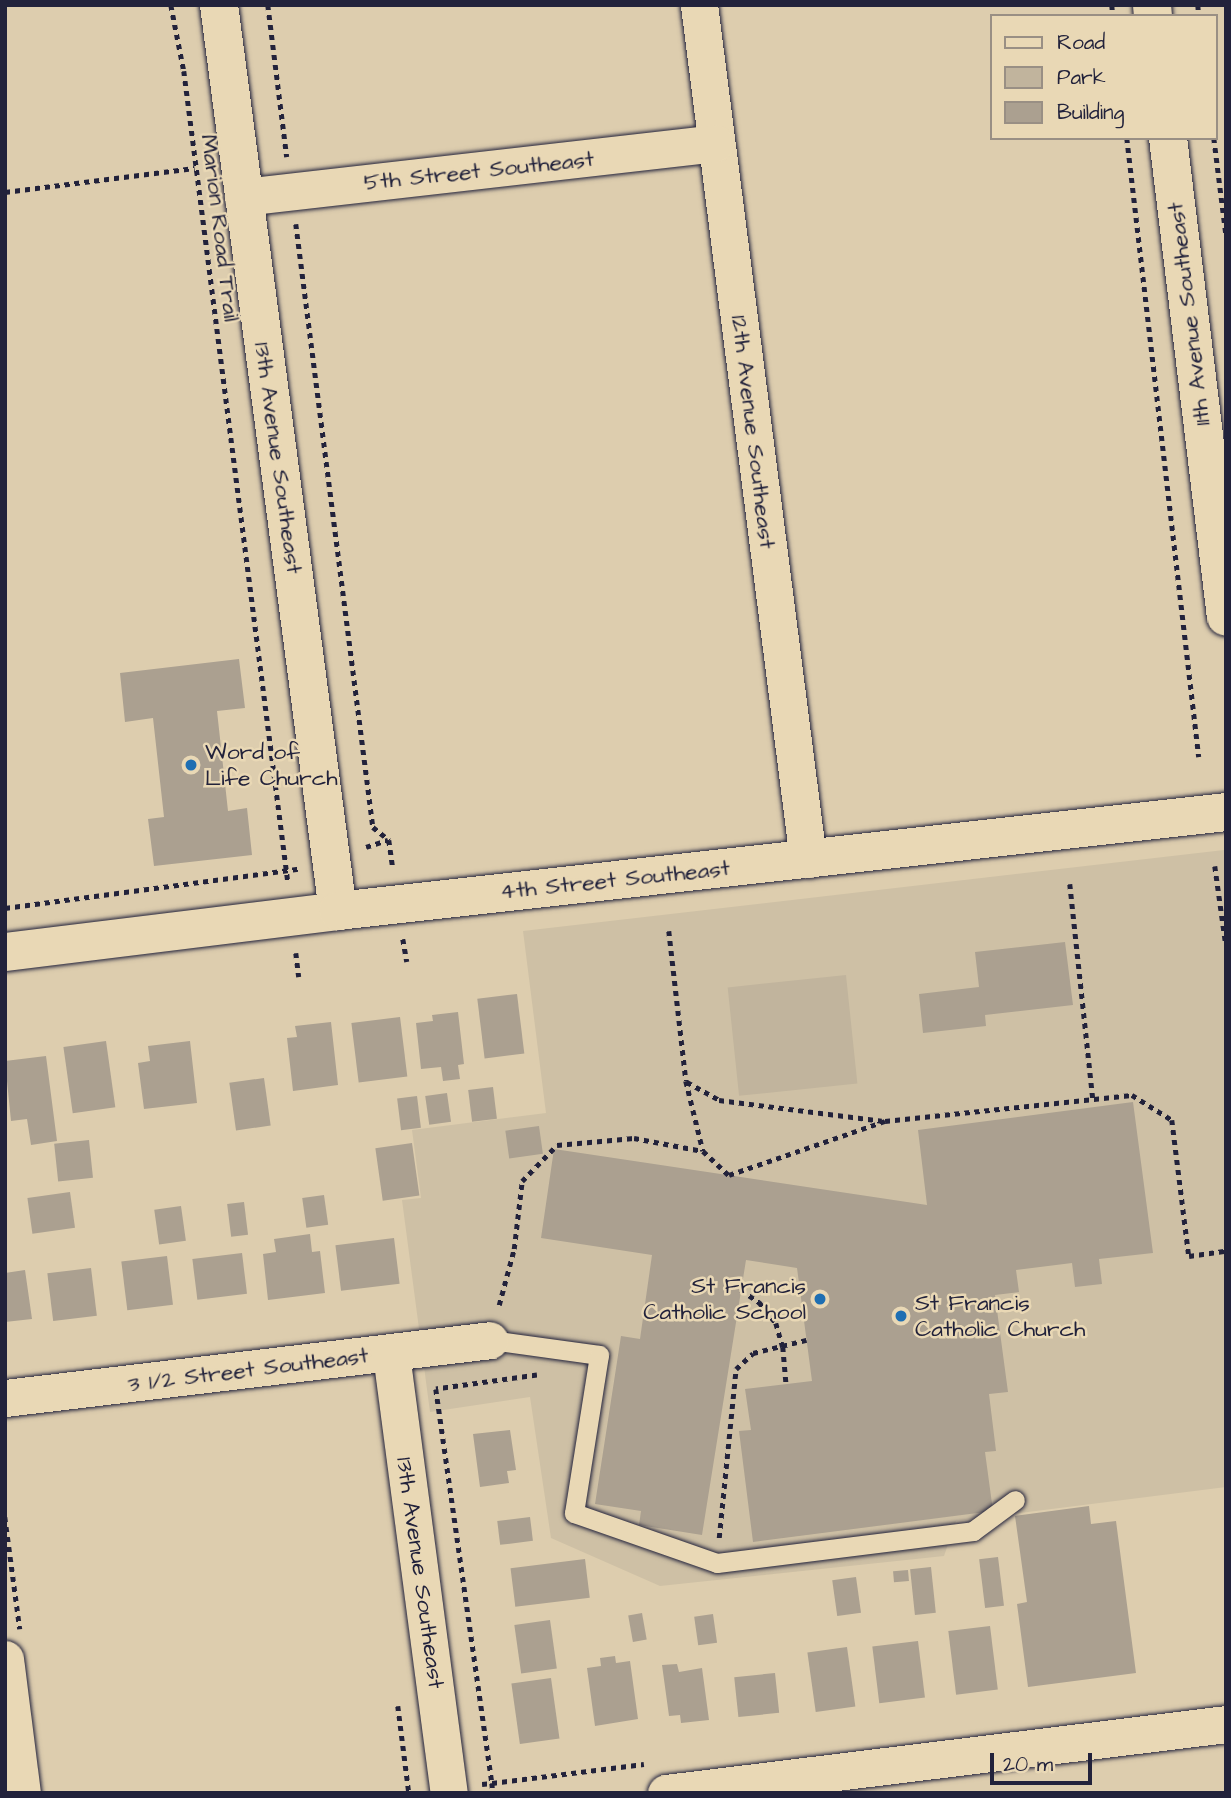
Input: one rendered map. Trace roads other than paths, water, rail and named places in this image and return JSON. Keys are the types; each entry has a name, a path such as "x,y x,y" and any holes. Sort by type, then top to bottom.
{"main road":[{"name":"13th Avenue Southeast","path":"219,5 338,911"},
{"name":"11th Avenue Southeast","path":"1168,140 1226,616"},
{"name":"4th Street Southeast","path":"5,952 338,911 1226,812"}],"street":[{"name":"12th Avenue Southeast","path":"699,5 808,859"},
{"name":"5th Street Southeast","path":"243,197 715,144"},
{"name":"3 1/2 Street Southeast","path":"5,1398 391,1354 490,1340"},
{"name":"13th Avenue Southeast","path":"391,1354 449,1793"},
{"path":"5,1658 22,1793"},
{"path":"662,1778 1226,1724"}],"lane":[{"path":"490,1340 599,1355 574,1513 717,1563 973,1531 1015,1500"}],"place":[{"name":"Word of Life Church","path":"191,765"},
{"name":"St Francis Catholic School","path":"820,1299"},
{"name":"St Francis Catholic Church","path":"901,1316"}]}
